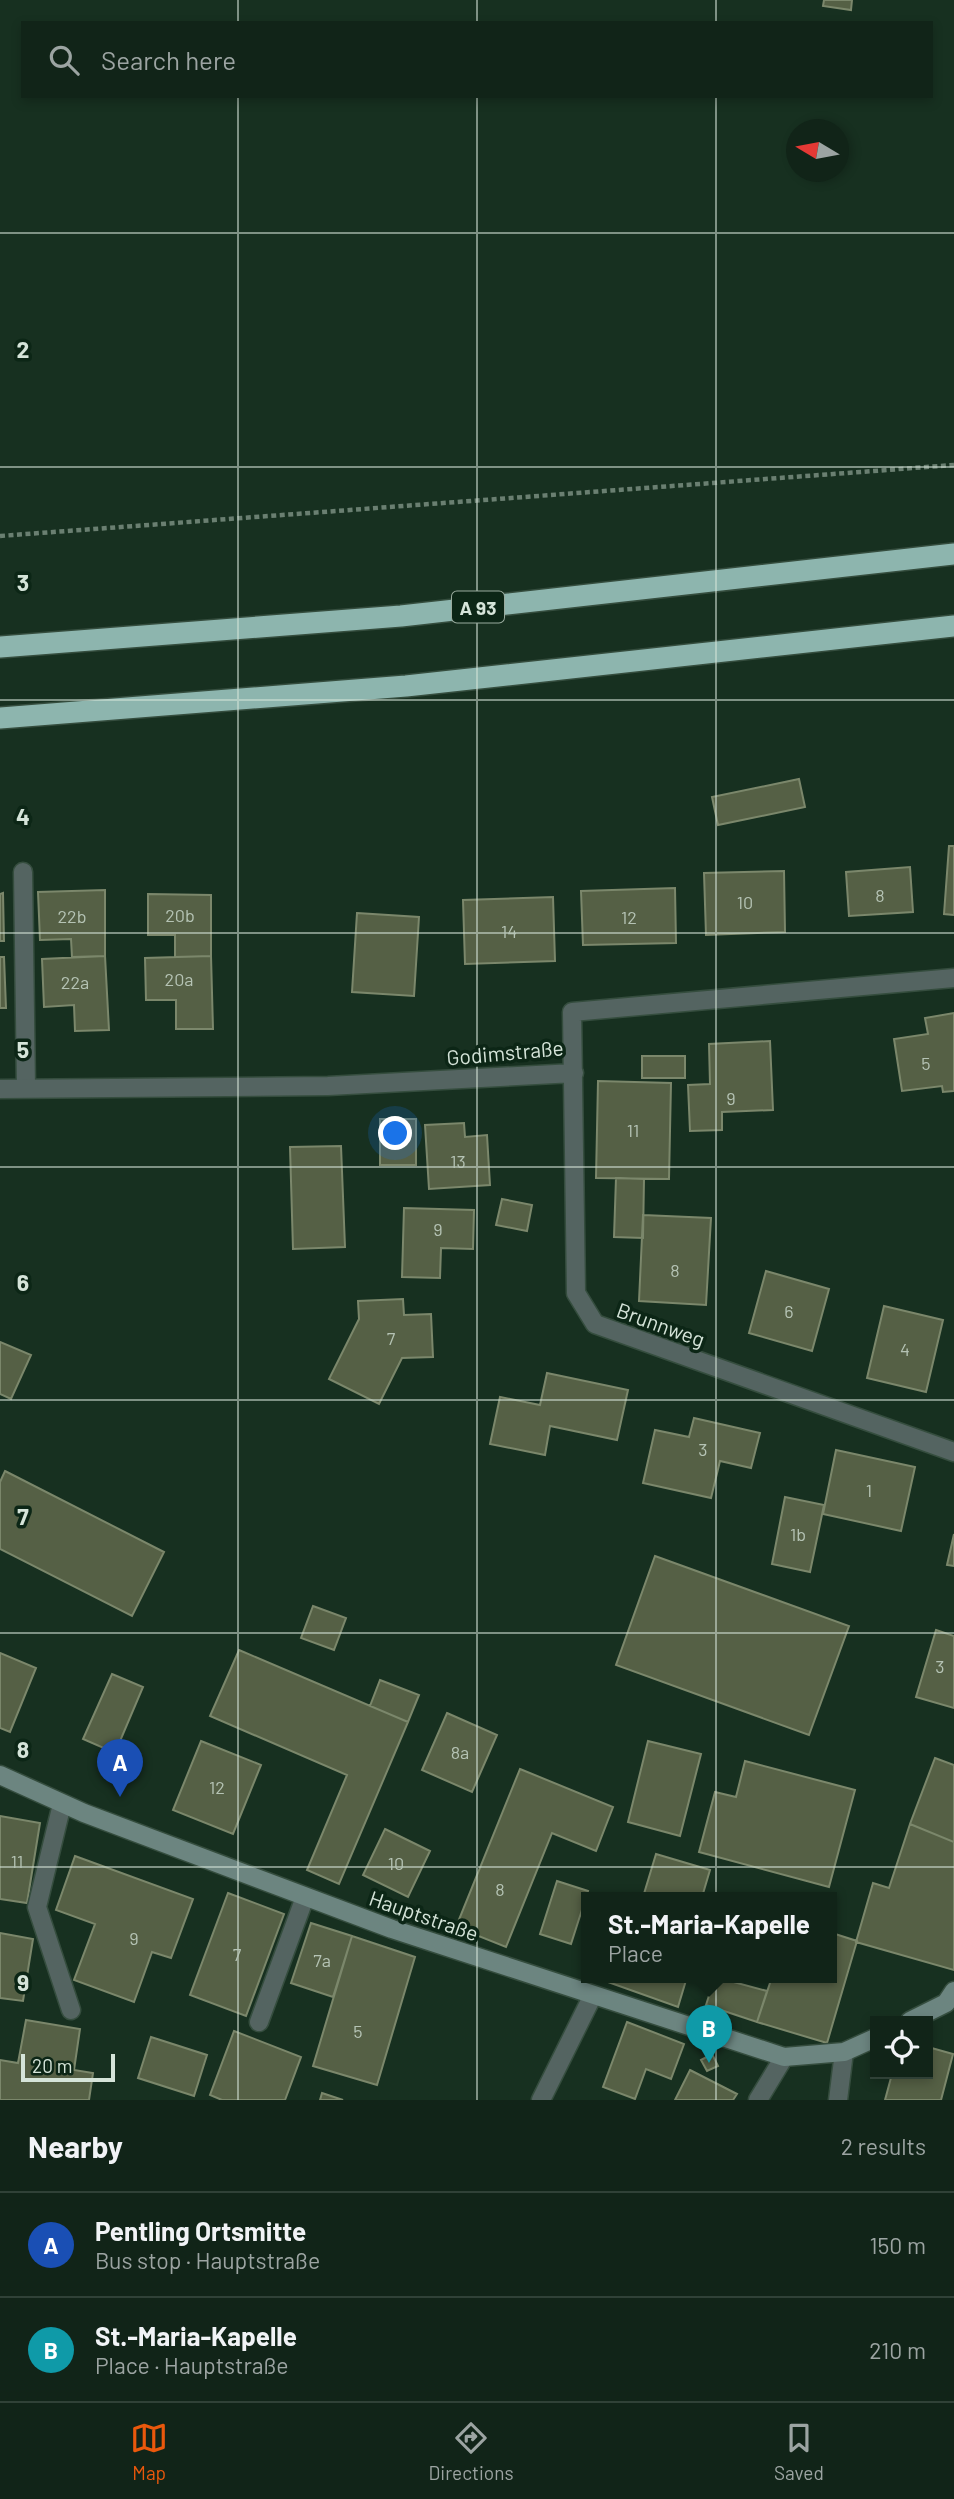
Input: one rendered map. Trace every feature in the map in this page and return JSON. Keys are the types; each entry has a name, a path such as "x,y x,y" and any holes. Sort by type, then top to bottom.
{"highway":[{"name":"A 93","path":"0,647 401,615 954,554"},
{"path":"0,718 406,687 954,626"}],"street":[{"path":"23,873 26,1088"},
{"name":"Godimstraße","path":"0,1088 328,1086 574,1073 572,1012 954,978"},
{"name":"Brunnweg","path":"574,1073 576,1293 595,1324 954,1452"},
{"name":"Hauptstraße","path":"0,1775 62,1804 305,1897 784,2057 844,2052 870,2040"},
{"path":"62,1804 37,1908 71,2010"},
{"path":"259,2021 305,1897"},
{"path":"541,2100 593,1995"},
{"path":"921,2016 951,2003"},
{"path":"838,2100 844,2052"},
{"path":"758,2100 784,2057"}],"path":[{"path":"0,536 954,465"}],"building":[{"path":"824,0 852,0 851,10 823,6"},
{"path":"799,779 805,807 718,825 712,797"},
{"path":"949,846 954,846 954,915 944,914"},
{"path":"910,867 913,912 849,916 846,872"},
{"path":"784,871 785,932 706,935 704,873"},
{"path":"675,888 676,943 583,945 581,891"},
{"path":"105,890 105,956 72,957 71,939 40,940 38,892"},
{"path":"3,893 4,941 0,941 0,894"},
{"path":"148,894 211,895 211,956 175,957 175,935 148,935"},
{"path":"553,897 555,961 465,964 463,900"},
{"path":"357,913 419,917 414,996 352,992"},
{"path":"105,956 109,1030 75,1031 74,1005 44,1007 42,959"},
{"path":"211,956 213,1029 176,1029 176,1000 146,1000 145,958"},
{"path":"0,957 4,957 6,1008 0,1008"},
{"path":"954,1013 954,1091 943,1092 942,1086 902,1091 894,1039 928,1034 925,1018"},
{"path":"770,1041 773,1110 722,1112 722,1130 690,1131 688,1085 710,1084 709,1044"},
{"path":"642,1056 685,1056 685,1078 642,1078"},
{"path":"598,1081 671,1083 669,1179 596,1178"},
{"path":"380,1119 416,1119 416,1165 380,1165"},
{"path":"464,1123 465,1137 487,1135 490,1185 429,1189 425,1125"},
{"path":"341,1146 345,1247 293,1249 290,1147"},
{"path":"616,1178 644,1179 643,1238 614,1237"},
{"path":"502,1199 532,1205 527,1231 496,1225"},
{"path":"404,1208 474,1210 473,1249 441,1248 440,1278 402,1277"},
{"path":"643,1215 711,1218 706,1305 639,1301"},
{"path":"766,1271 829,1289 812,1351 749,1333"},
{"path":"403,1299 404,1315 431,1314 433,1357 402,1358 379,1404 329,1379 359,1319 358,1301"},
{"path":"884,1306 943,1320 926,1392 867,1378"},
{"path":"0,1342 31,1355 11,1399 0,1394"},
{"path":"547,1373 628,1390 617,1440 550,1426 545,1455 490,1444 500,1397 540,1405"},
{"path":"694,1418 760,1433 751,1468 720,1461 711,1498 643,1483 655,1430 689,1437"},
{"path":"836,1450 915,1467 901,1531 823,1514"},
{"path":"5,1471 164,1552 132,1616 0,1549 0,1482"},
{"path":"785,1497 824,1505 810,1572 772,1564"},
{"path":"954,1534 954,1566 947,1565"},
{"path":"655,1556 849,1626 809,1735 616,1665"},
{"path":"313,1606 346,1618 334,1650 301,1638"},
{"path":"936,1630 954,1636 954,1708 916,1697"},
{"path":"239,1650 408,1722 339,1884 307,1870 347,1775 210,1716"},
{"path":"0,1653 36,1668 10,1732 0,1728"},
{"path":"112,1674 143,1687 115,1753 83,1739"},
{"path":"380,1680 419,1695 408,1722 370,1706"},
{"path":"447,1713 497,1735 472,1792 422,1770"},
{"path":"201,1741 261,1765 233,1834 173,1810"},
{"path":"648,1741 701,1754 680,1836 628,1822"},
{"path":"935,1758 954,1765 954,1842 910,1824"},
{"path":"745,1761 855,1790 829,1887 699,1852 715,1792 736,1797"},
{"path":"520,1769 613,1807 596,1851 552,1833 506,1947 456,1927"},
{"path":"0,1816 40,1823 27,1903 0,1899"},
{"path":"910,1824 954,1842 954,1970 856,1942 873,1883 889,1888"},
{"path":"385,1829 430,1851 408,1897 363,1875"},
{"path":"656,1854 710,1870 703,1892 645,1892"},
{"path":"75,1856 193,1899 171,1958 152,1952 134,2002 74,1980 95,1924 56,1910"},
{"path":"557,1881 588,1891 581,1892 581,1913 571,1944 540,1934"},
{"path":"228,1893 284,1914 246,2016 190,1995"},
{"path":"311,1923 352,1936 333,1997 291,1983"},
{"path":"0,1933 33,1939 23,2001 0,1998"},
{"path":"837,1935 857,1941 827,2043 757,2022 770,1983 837,1983"},
{"path":"352,1936 415,1957 377,2085 313,2066"},
{"path":"611,1983 685,1983 678,2007"},
{"path":"713,1983 737,1983 767,1991 757,2022 706,2005"},
{"path":"26,2020 80,2029 74,2070 93,2073 89,2100 0,2100 0,2060 18,2063"},
{"path":"627,2022 684,2044 671,2079 646,2069 635,2099 603,2087"},
{"path":"234,2031 301,2057 285,2100 222,2100 210,2095"},
{"path":"151,2037 207,2055 194,2096 138,2078"},
{"path":"933,2048 953,2054 941,2100 885,2100 891,2079 933,2079"},
{"path":"712,2054 718,2066 707,2071 701,2060"},
{"path":"690,2070 737,2094 733,2100 675,2100"},
{"path":"322,2093 343,2100 320,2100"}],"place":[{"name":"Pentling Ortsmitte","path":"120,1797"},
{"name":"St.-Maria-Kapelle","path":"709,2063"}]}
